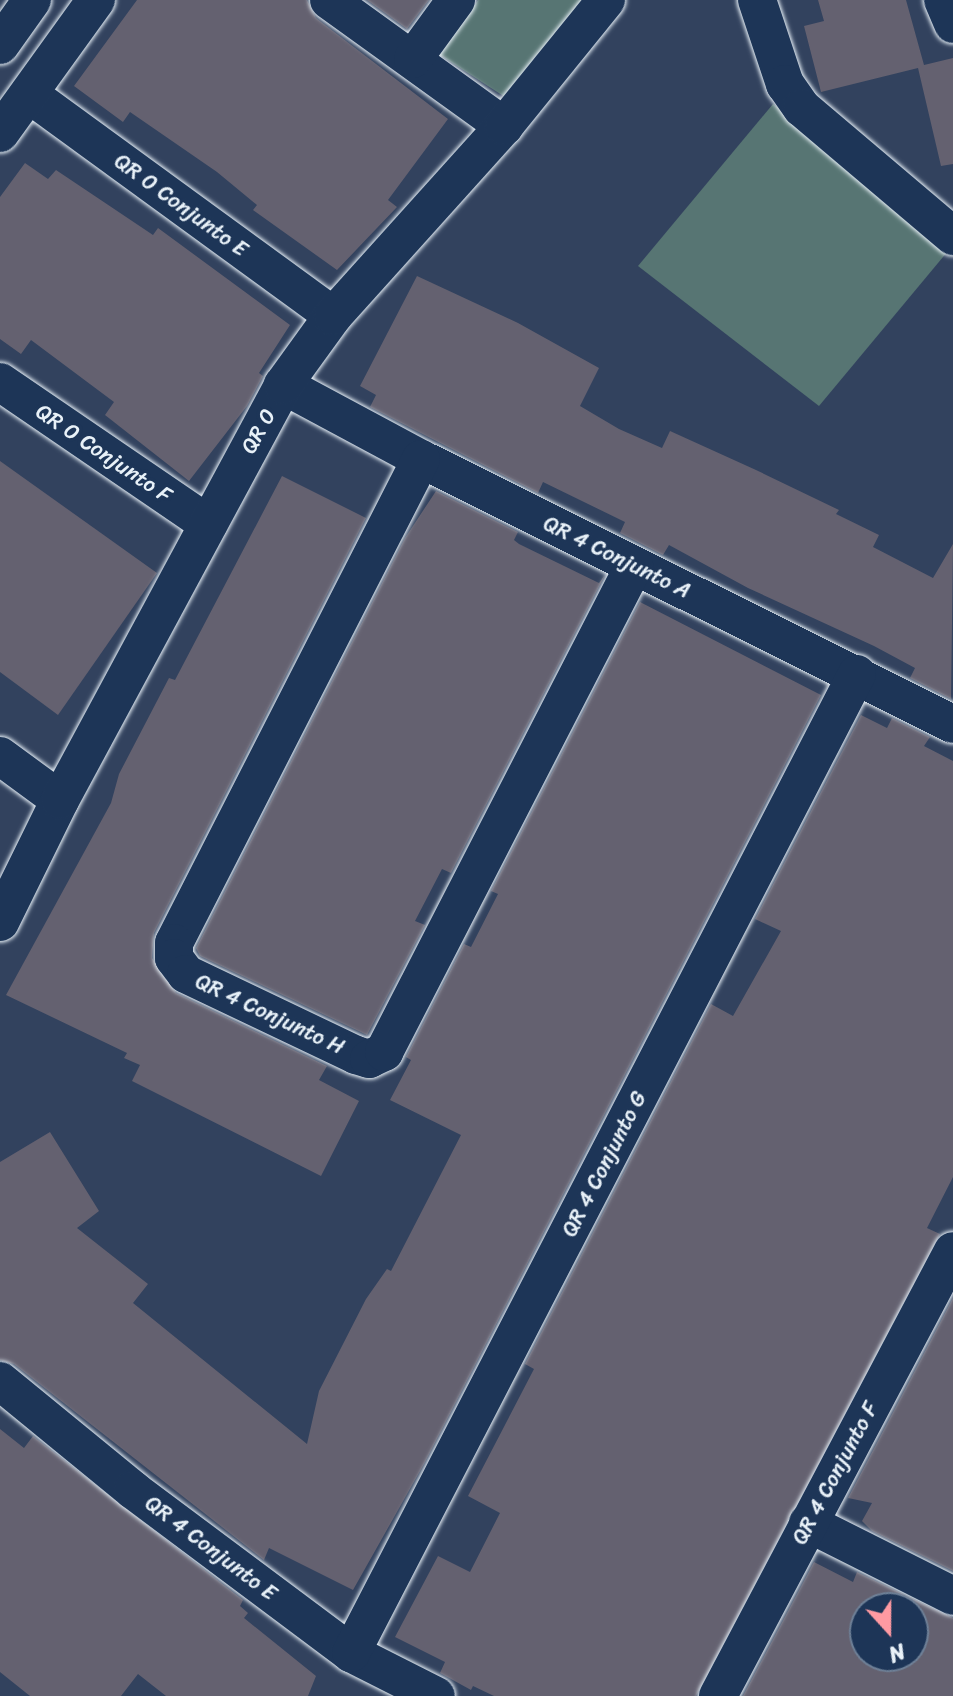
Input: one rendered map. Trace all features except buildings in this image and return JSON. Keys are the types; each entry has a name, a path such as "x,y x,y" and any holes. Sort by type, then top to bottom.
{"street":[{"path":"0,45 32,0"},
{"path":"0,133 96,0"},
{"path":"329,0 504,126"},
{"path":"413,59 456,0"},
{"name":"QR 0","path":"0,922 60,800 283,385 333,316 504,126 606,0"},
{"path":"757,0 785,84 802,108 953,236"},
{"path":"943,0 953,24"},
{"name":"QR 0 Conjunto E","path":"29,94 333,316"},
{"name":"QR 0 Conjunto F","path":"0,382 208,524"},
{"name":"QR 4 Conjunto A","path":"283,385 421,459 953,724"},
{"name":"QR 4 Conjunto H","path":"421,459 174,943 174,958 186,974 356,1055 369,1059 384,1052 634,566"},
{"name":"QR 4 Conjunto G","path":"351,1653 857,674"},
{"path":"0,756 60,800"},
{"name":"QR 4 Conjunto F","path":"718,1696 953,1251"},
{"name":"QR 4 Conjunto E","path":"0,1381 133,1490 351,1653 436,1696"},
{"path":"808,1523 953,1596"}],"green space":[{"path":"478,0 586,0 511,101 440,55"},
{"path":"773,104 872,173 953,245 819,406 638,266"}]}
